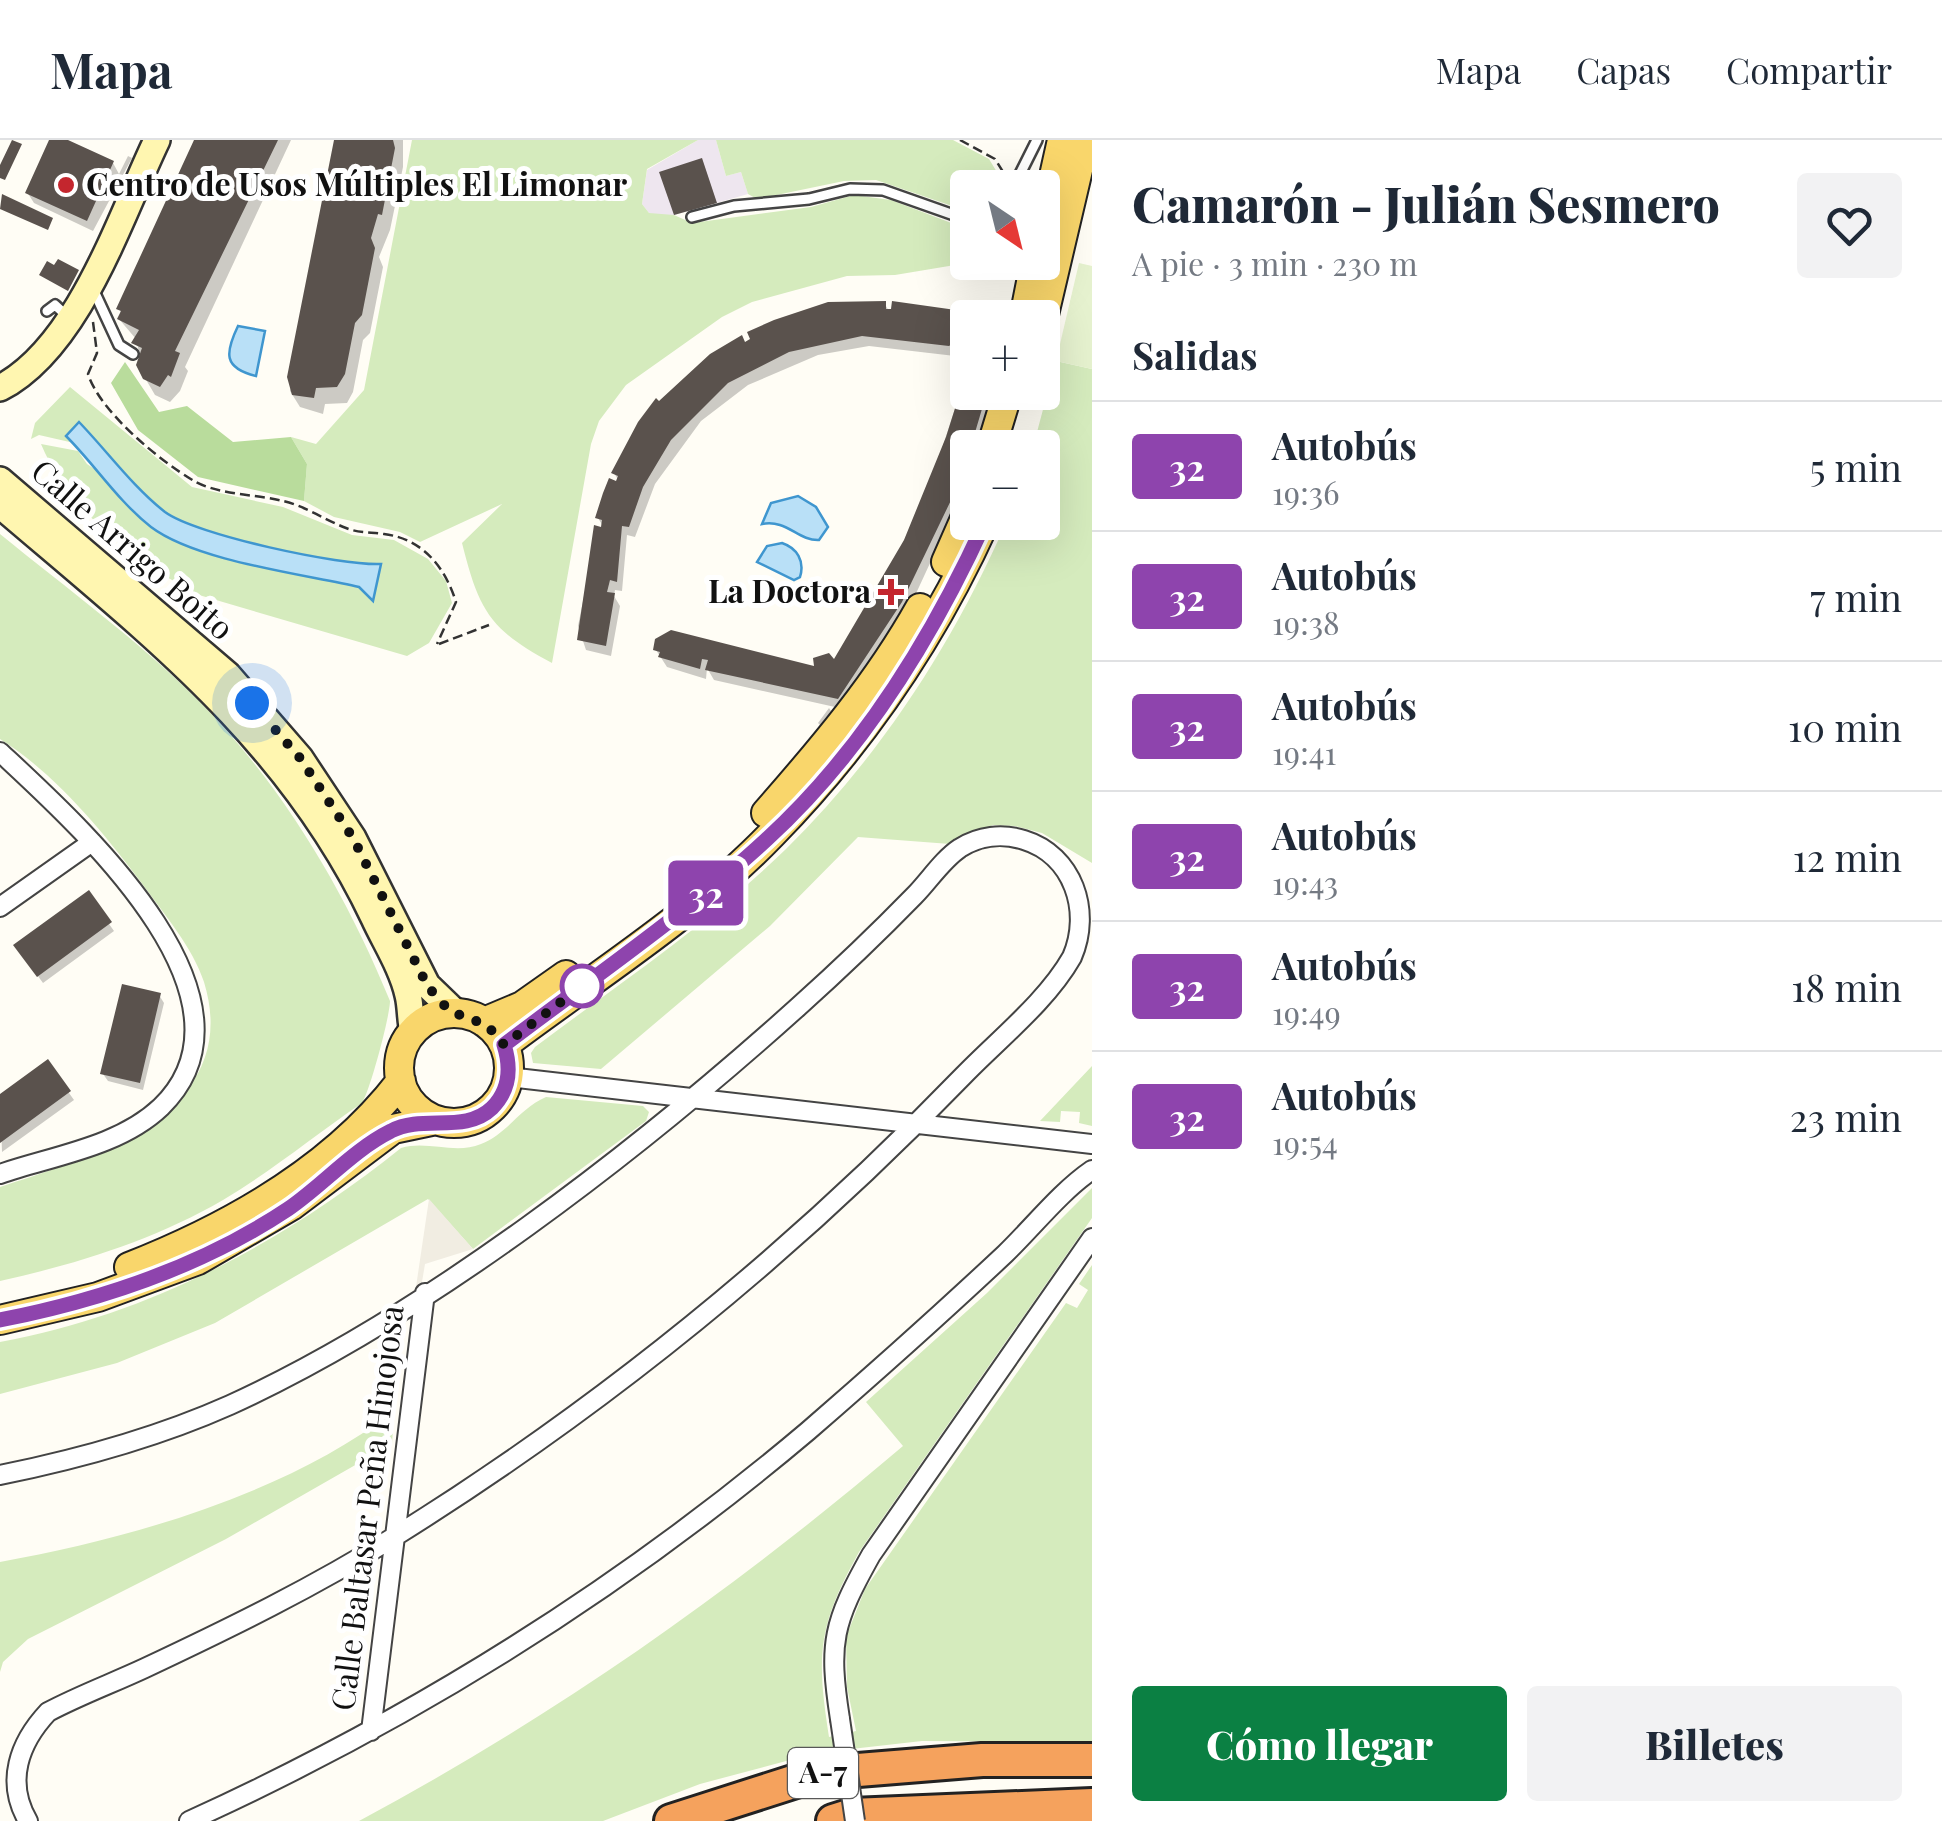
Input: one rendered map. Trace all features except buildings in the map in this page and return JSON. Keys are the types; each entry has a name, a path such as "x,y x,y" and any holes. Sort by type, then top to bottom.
{"highway":[{"name":"A-7","path":"672,1821 821,1773 982,1760 1092,1760"},
{"name":"A-7","path":"834,1821 852,1815 1092,1805"}],"main road":[{"path":"0,388 36,362 66,312 90,282 158,140"},
{"path":"1055,170 1062,140"},
{"path":"1047,300 1085,140"},
{"name":"Calle Arrigo Boito","path":"0,480 228,676 300,758 353,838 427,985 456,1014"},
{"name":"Calle Arrigo Boito","path":"0,505 210,686 258,739 336,845 365,898 404,985 413,1032"},
{"path":"484,1022 522,1006 577,967 692,880 756,825 830,741 896,650 956,540"},
{"path":"504,1045 703,896 770,836 845,754 915,656 975,540"},
{"path":"0,1320 98,1297 198,1260 291,1206 393,1129 436,1120 474,1120 490,1110 508,1076 504,1045 484,1022 456,1014 432,1018 413,1032 404,1047 400,1081 408,1098 436,1120"},
{"path":"0,1304 94,1281 234,1221 360,1130 400,1081"}],"street":[{"path":"0,752 92,842 176,957 191,990 194,1048 162,1106 136,1124 86,1148 0,1174"},
{"path":"0,1475 137,1441 228,1406 319,1359 425,1292 545,1210 694,1096 845,964 959,849 989,836 1018,837 1061,860 1074,881 1082,902 1078,942 1047,988 918,1122 800,1232 602,1394 394,1537 253,1617 48,1712 28,1736 17,1760 17,1790 28,1821"},
{"path":"0,907 92,842"},
{"path":"508,1076 1092,1144"},
{"path":"188,1821 371,1731 562,1615 753,1474 937,1318 1092,1170"},
{"path":"855,1821 831,1660 844,1604 871,1555 1092,1238"},
{"name":"Calle Baltasar Peña Hinojosa","path":"371,1731 425,1292"}],"lane":[{"path":"1022,170 1037,140"},
{"path":"692,217 734,206 809,199 850,190 883,190 950,214"},
{"path":"90,282 119,345 133,354"}],"path":[{"path":"960,140 995,159 1002,170"},
{"path":"66,312 92,322 97,353 88,374 92,388 124,425 196,482 288,502 351,530 389,534 413,543 448,575 456,602 437,644 489,626"}],"shaded area":[{"path":"698,140 716,140 726,176 741,172 748,194 664,218 649,213 642,204 647,170"},
{"path":"429,1199 473,1249 425,1264 422,1282 416,1287"}],"green space":[{"path":"412,140 698,140 647,169 642,204 649,213 674,215 692,223 811,207 854,195 891,200 950,223 950,266 895,275 847,276 752,302 722,317 626,385 599,421 591,444 552,663 514,640 490,616 468,566 462,543 502,504 420,542 400,532 334,517 304,501 307,464 291,437 316,444 364,390"},
{"path":"716,140 953,140 989,159 996,170 950,170 950,205 876,180 844,181 757,199 748,194 741,172 726,176"},
{"path":"1079,263 1092,266 1092,369 1060,362 1060,344"},
{"path":"125,362 159,412 187,406 233,442 291,437 307,464 304,501 198,477 138,430 111,383"},
{"path":"1060,362 1092,369 1092,863 1042,833 1015,826 993,825 950,844 858,837 770,926 601,1069 533,1063 531,1053 535,1047 696,927 757,876 821,813 912,696 962,612 998,540 1060,540 1060,430 1038,430 1043,410 1060,410"},
{"path":"70,387 192,487 283,507 352,535 394,540 428,559 446,581 452,603 429,643 407,656 199,595 151,567 86,513 53,468 41,444 78,451 87,464 225,558 359,587 381,565 269,548 183,522 142,492 79,422 74,443 39,435 31,439 35,423"},
{"path":"0,534 151,657 199,701 258,768 332,880 390,1001 379,1053 362,1103 276,1165 223,1200 142,1239 58,1267 0,1281 0,1187 76,1161 152,1122 181,1097 202,1065 210,1027 204,982 169,919 78,806 40,769 0,739"},
{"path":"1092,1066 1092,1126 1079,1123 1080,1112 1061,1111 1060,1122 1040,1121"},
{"path":"546,1097 643,1106 649,1112 646,1121 473,1249 428,1199 215,1323 117,1363 0,1394 0,1342 56,1330 162,1293 262,1244 401,1148 481,1144"},
{"path":"1092,1188 1092,1218 859,1552 828,1621 822,1683 829,1737 856,1731 847,1687 846,1637 865,1589 1066,1303 1077,1308 1088,1290 1079,1284 1092,1265 1092,1742 922,1741 816,1753 700,1784 603,1821 359,1821 503,1738 641,1648 774,1551 903,1446 866,1402 987,1293"},
{"path":"394,1411 392,1444 226,1539 28,1639 3,1662 0,1672 0,1562 102,1540 206,1509 305,1466"}],"water":[{"path":"238,326 265,331 256,376 232,364 229,352"},
{"path":"79,422 142,491 182,521 270,547 335,560 381,564 373,601 359,587 194,549 151,527 66,436"},
{"path":"798,496 816,507 828,527 819,540 771,523 762,524 771,503"},
{"path":"782,543 796,552 800,561 800,577 794,580 757,562 767,546"}],"bus line":[{"name":"32","path":"0,1320 98,1297 198,1260 291,1206 393,1129 436,1120 474,1120 490,1110 502,1095 508,1076 509,1060 504,1045 703,896 770,836 845,754 915,656 976,540"}],"place":[{"name":"Centro de Usos Múltiples El Limonar","path":"66,185"},
{"name":"La Doctora","path":"891,592"}],"route":[{"path":"252,703 300,758 353,838 427,985 441,1002 456,1014 484,1022 504,1045 582,986"}]}
